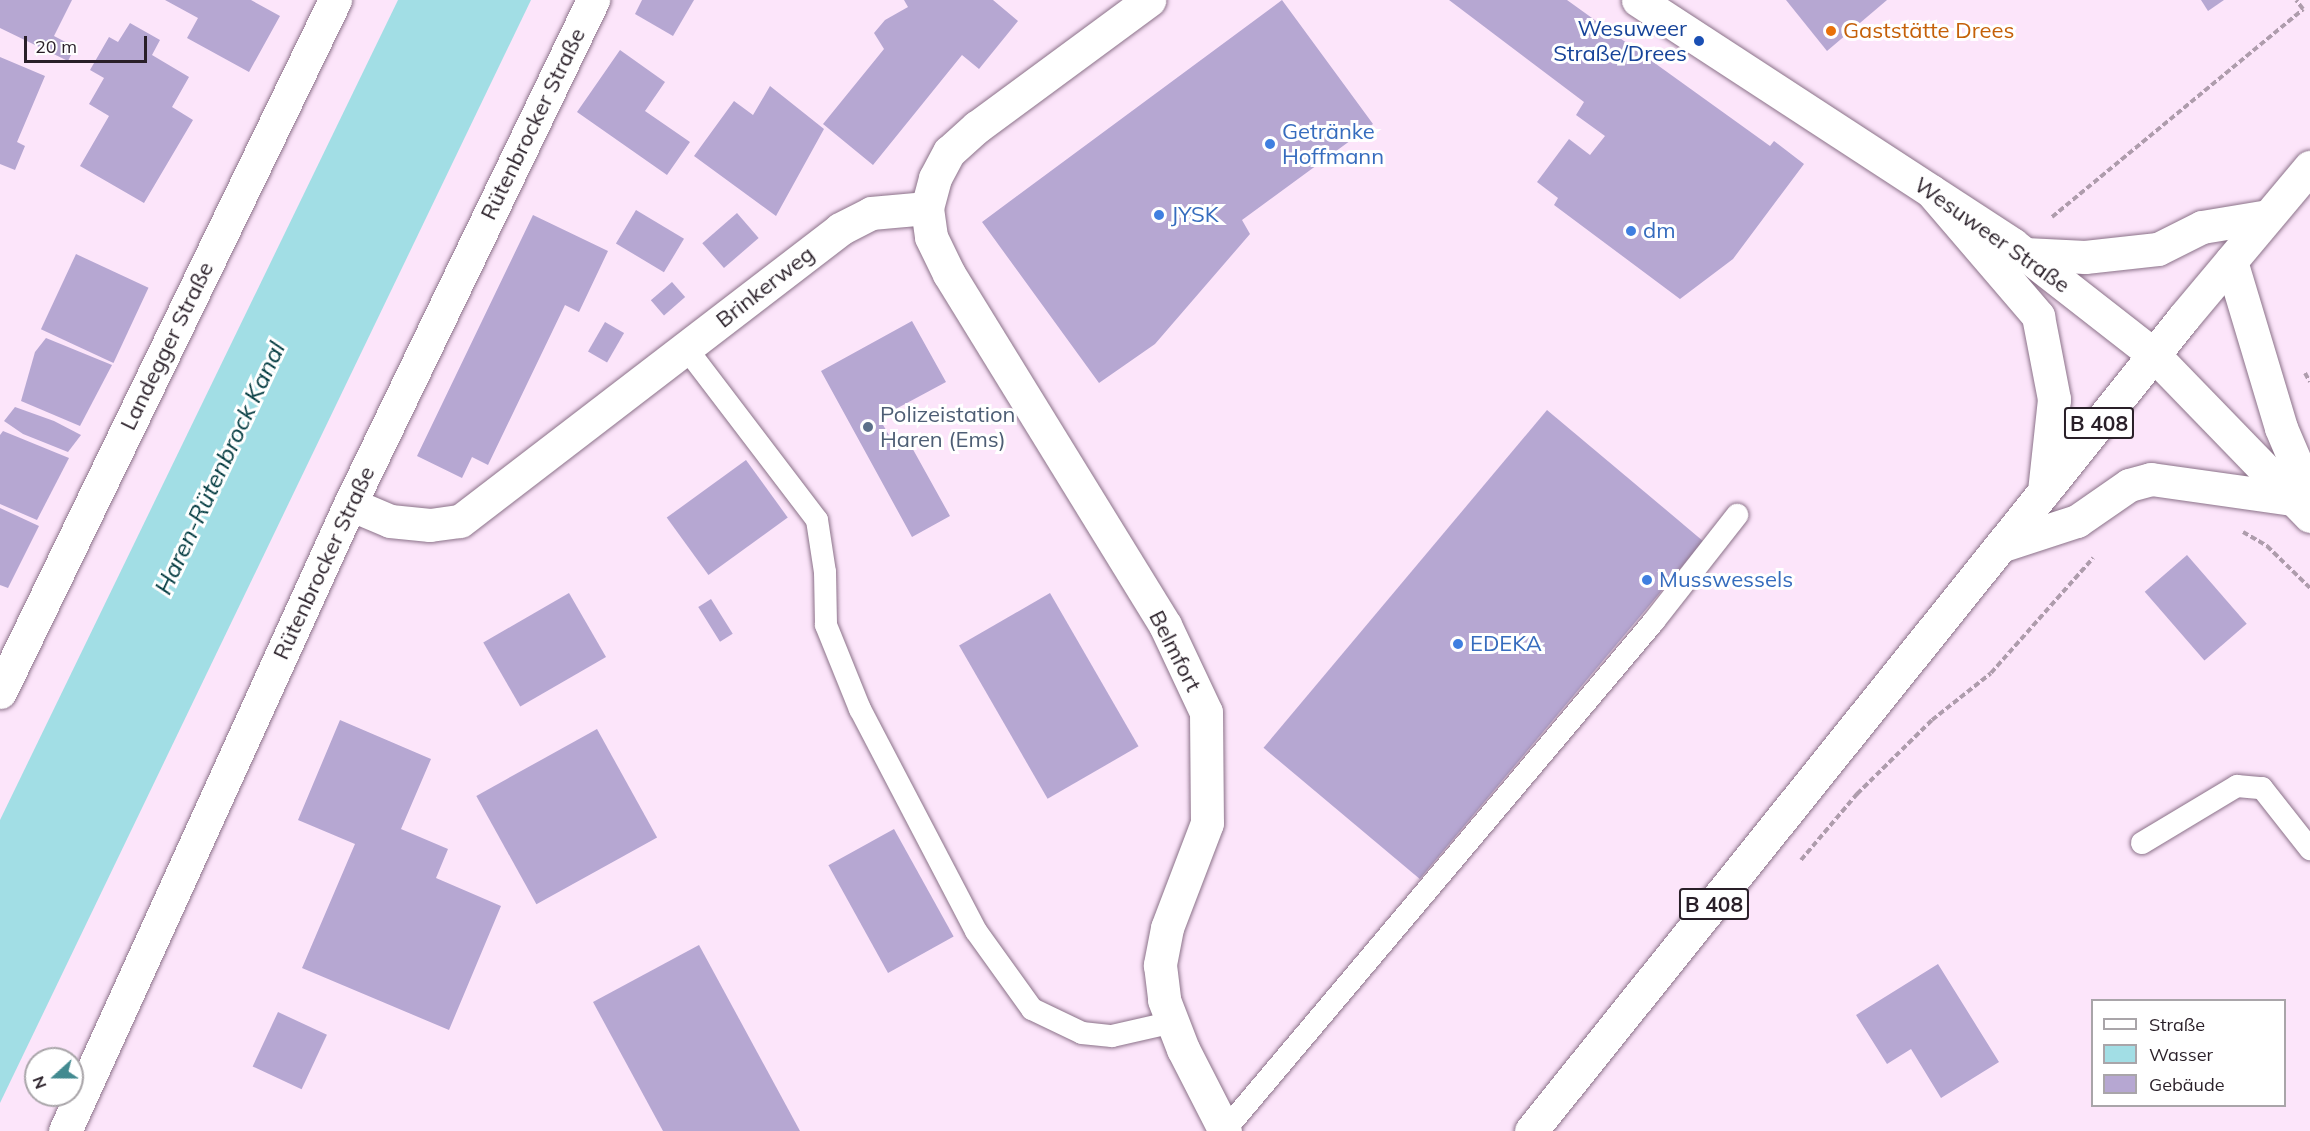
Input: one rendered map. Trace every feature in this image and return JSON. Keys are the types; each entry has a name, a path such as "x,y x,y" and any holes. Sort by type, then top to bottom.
{"main road":[{"name":"Landegger Straße","path":"0,692 335,0"},
{"name":"Rütenbrocker Straße","path":"65,1131 350,504 593,0"},
{"path":"927,208 935,178 949,153 977,127 1149,0"},
{"name":"Wesuweer Straße","path":"1638,0 2018,249 2154,355 2305,504"},
{"name":"B 408","path":"1531,1131 2044,491 2310,167"},
{"path":"1931,191 2038,315 2054,399 2044,491"},
{"name":"Brinkerweg","path":"350,504 390,521 430,525 460,521 840,229 871,213 927,208"},
{"name":"Belmfort","path":"927,208 931,237 949,274 1165,625 1206,712 1207,823 1167,928 1160,965 1164,1000 1225,1130"},
{"path":"2018,249 2085,257 2158,249 2202,227 2268,216"},
{"path":"2003,545 2077,521 2129,484 2151,478 2305,504 2231,261"}],"lane":[{"path":"686,348 817,520 825,572 826,625 860,709 976,931 1032,1009 1082,1033 1112,1036 1173,1022"},
{"path":"1225,1130 1654,621 1737,515"},
{"path":"2142,843 2237,786 2262,788 2310,849"}],"path":[{"path":"2018,249 2043,225 2303,9 2296,0"},
{"path":"2238,529 2267,546 2310,588"},
{"path":"1797,865 1857,794 1916,736 1991,673 2073,576 2097,554"}],"water":[{"name":"Haren-Rütenbrock Kanal","path":"398,0 531,0 27,1047 24,1047 24,1053 0,1103 0,820"}],"building":[{"path":"0,0 72,0 54,36 75,47 68,61 0,28"},
{"path":"165,0 251,0 280,16 249,72 187,38 198,18"},
{"path":"642,0 694,0 673,36 635,14"},
{"path":"904,0 993,0 1018,21 979,69 962,55 873,165 823,124 884,49 874,33 885,20 908,7"},
{"path":"1282,0 1373,124 1242,220 1250,234 1155,344 1099,383 982,222"},
{"path":"1449,0 1567,0 1770,146 1774,141 1804,164 1733,259 1680,299 1554,205 1558,198 1537,182 1569,139 1590,155 1605,136 1576,115 1584,102"},
{"name":"Gaststätte Drees","path":"1786,0 1887,0 1827,51"},
{"path":"2201,0 2224,0 2208,11"},
{"path":"130,23 160,40 152,55 189,77 172,107 193,120 144,203 80,166 109,116 89,104 104,78 90,70 109,37 118,42"},
{"path":"620,50 665,82 645,111 690,142 667,175 577,112"},
{"path":"0,57 45,76 17,142 25,146 15,170 0,164"},
{"path":"770,86 824,129 776,216 694,156 734,101 753,115"},
{"path":"636,210 684,239 664,272 616,243"},
{"path":"737,213 759,238 724,268 702,243"},
{"path":"533,215 608,251 579,312 565,305 488,465 472,457 462,478 417,456"},
{"path":"76,254 149,288 113,363 41,329"},
{"path":"672,282 685,297 664,315 651,300"},
{"name":"Polizeistation Haren (Ems)","path":"912,321 946,382 879,418 893,442 905,435 950,516 912,537 821,371"},
{"path":"605,322 624,333 607,362 588,351"},
{"path":"46,338 112,365 80,426 21,401 35,352"},
{"path":"15,407 54,421 81,435 68,452 23,434 4,421"},
{"path":"1547,410 1703,541 1420,879 1264,748"},
{"path":"3,431 69,458 37,520 0,504 0,435"},
{"path":"746,460 788,517 708,575 667,518"},
{"path":"0,508 39,526 8,588 0,585"},
{"path":"2187,555 2247,624 2204,660 2145,592"},
{"path":"569,593 606,657 520,707 483,642"},
{"path":"1050,593 1138,746 1048,799 959,646"},
{"path":"711,599 733,634 720,642 698,607"},
{"path":"340,720 431,759 401,829 448,849 436,878 501,906 449,1030 302,968 355,844 298,820"},
{"path":"597,729 657,837 536,904 476,796"},
{"path":"894,829 954,937 888,973 828,865"},
{"path":"699,945 800,1131 663,1131 593,1002"},
{"path":"1938,964 1999,1062 1941,1098 1911,1049 1887,1064 1856,1015"},
{"path":"278,1012 327,1035 302,1089 253,1066"}],"place":[{"name":"Gaststätte Drees","path":"1831,31"},
{"name":"Wesuweer Straße/Drees","path":"1699,41"},
{"name":"Getränke Hoffmann","path":"1270,144"},
{"name":"JYSK","path":"1159,215"},
{"name":"dm","path":"1631,231"},
{"name":"Polizeistation Haren (Ems)","path":"868,427"},
{"name":"Musswessels","path":"1647,580"},
{"name":"EDEKA","path":"1458,644"}]}
